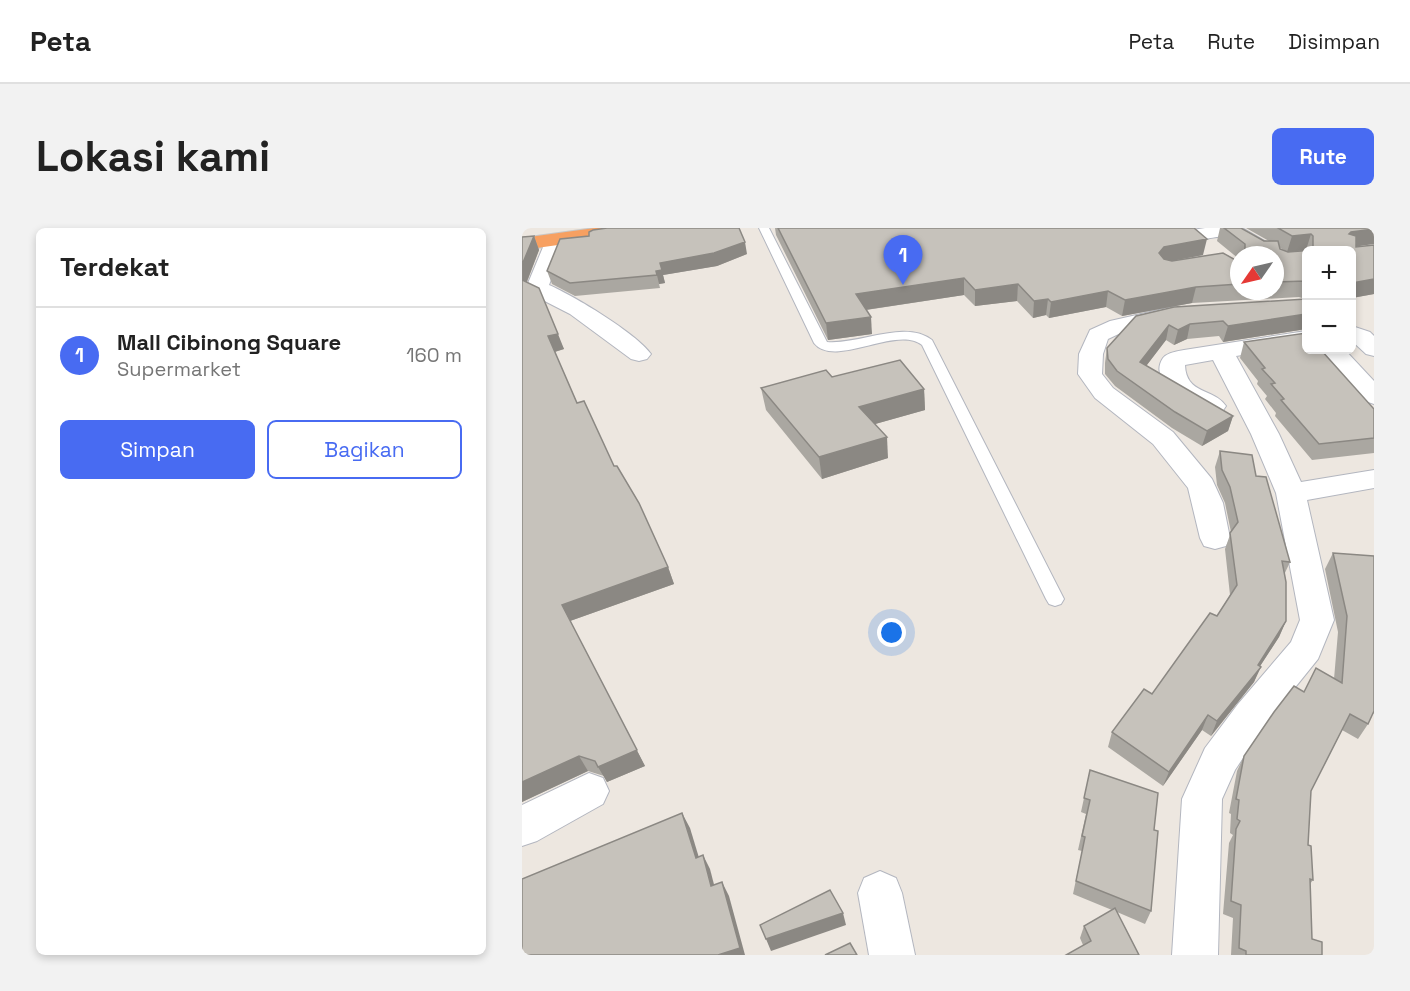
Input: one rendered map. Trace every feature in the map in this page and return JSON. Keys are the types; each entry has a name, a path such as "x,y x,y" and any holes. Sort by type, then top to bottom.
{"highway":[{"path":"522,235 577,228"},
{"path":"522,244 637,228"}],"street":[{"path":"1190,231 1217,254"},
{"path":"1190,231 1233,231 1284,260 1302,258"},
{"path":"556,240 537,288 558,297 594,318 639,354"},
{"path":"1194,311 1118,326 1098,335 1091,354 1090,375 1104,393 1163,438 1202,486 1209,502 1215,538"},
{"path":"1356,335 1362,337 1374,349"},
{"path":"1258,423 1224,412 1190,396 1176,384 1172,373 1173,362 1184,357 1302,339"},
{"path":"1196,955 1202,799 1219,760 1251,715 1306,649 1317,620 1291,493 1221,351"},
{"path":"1336,354 1374,396"},
{"path":"1291,493 1374,478"},
{"path":"522,827 589,791"},
{"path":"880,893 892,955"}],"lane":[{"path":"768,230 820,343 824,346 835,347 908,335 927,343 1054,599"}],"building":[{"path":"607,228 739,228 745,242 714,253 660,263 662,270 656,271 657,275 570,283 547,271 560,239 589,236 589,232 593,230"},
{"path":"778,228 1194,228 1207,239 1164,247 1159,253 1164,259 1172,261 1223,253 1230,257 1230,285 1196,287 1125,300 1108,291 1051,302 1048,299 1034,301 1018,284 975,290 964,278 856,294 871,317 826,323"},
{"path":"1224,228 1241,228 1264,241 1278,241 1279,246 1245,246"},
{"path":"1278,228 1374,228 1349,234 1356,236 1356,246 1313,246 1311,234 1292,236"},
{"path":"534,236 522,265 522,237"},
{"path":"1374,245 1374,279 1356,282 1356,247"},
{"path":"1284,250 1302,251 1302,281 1284,282"},
{"path":"522,280 539,288 558,334 548,336 577,403 584,401 614,466 617,466 639,503 668,567 562,605 637,750 598,767 595,761 579,756 522,782"},
{"path":"1302,299 1302,315 1228,326 1223,321 1190,324 1178,330 1169,325 1140,362 1233,416 1207,431 1175,412 1117,371 1108,359 1107,348 1136,316 1174,307"},
{"path":"1302,334 1302,354 1325,354 1374,409 1374,438 1319,444 1281,400 1284,399 1271,384 1275,383 1262,369 1265,368 1244,342"},
{"path":"900,360 924,389 859,407 887,437 819,457 761,388 826,370 832,377"},
{"path":"1220,451 1252,455 1256,476 1266,477 1290,562 1282,561 1286,582 1286,621 1258,665 1261,667 1217,721 1208,715 1169,772 1112,732 1144,689 1152,694 1210,613 1217,616 1237,585 1230,533 1238,522 1230,487 1222,470"},
{"path":"1333,553 1374,556 1374,711 1368,724 1350,714 1311,791 1308,845 1311,846 1313,880 1310,879 1312,939 1322,942 1322,955 1246,955 1246,951 1239,948 1241,905 1231,901 1236,829 1240,821 1237,819 1239,800 1236,799 1244,756 1294,686 1304,692 1316,668 1342,683 1347,616"},
{"path":"1090,770 1158,793 1154,830 1158,831 1151,911 1076,881 1090,800 1084,798"},
{"path":"682,813 696,858 703,855 711,886 722,882 740,948 718,955 522,955 522,879"},
{"path":"830,890 843,913 766,939 760,925"},
{"path":"1115,908 1139,955 1066,955 1091,941 1084,926"},
{"path":"850,943 857,955 825,955"}],"place":[{"name":"Mall Cibinong Square","path":"903,285"}]}
